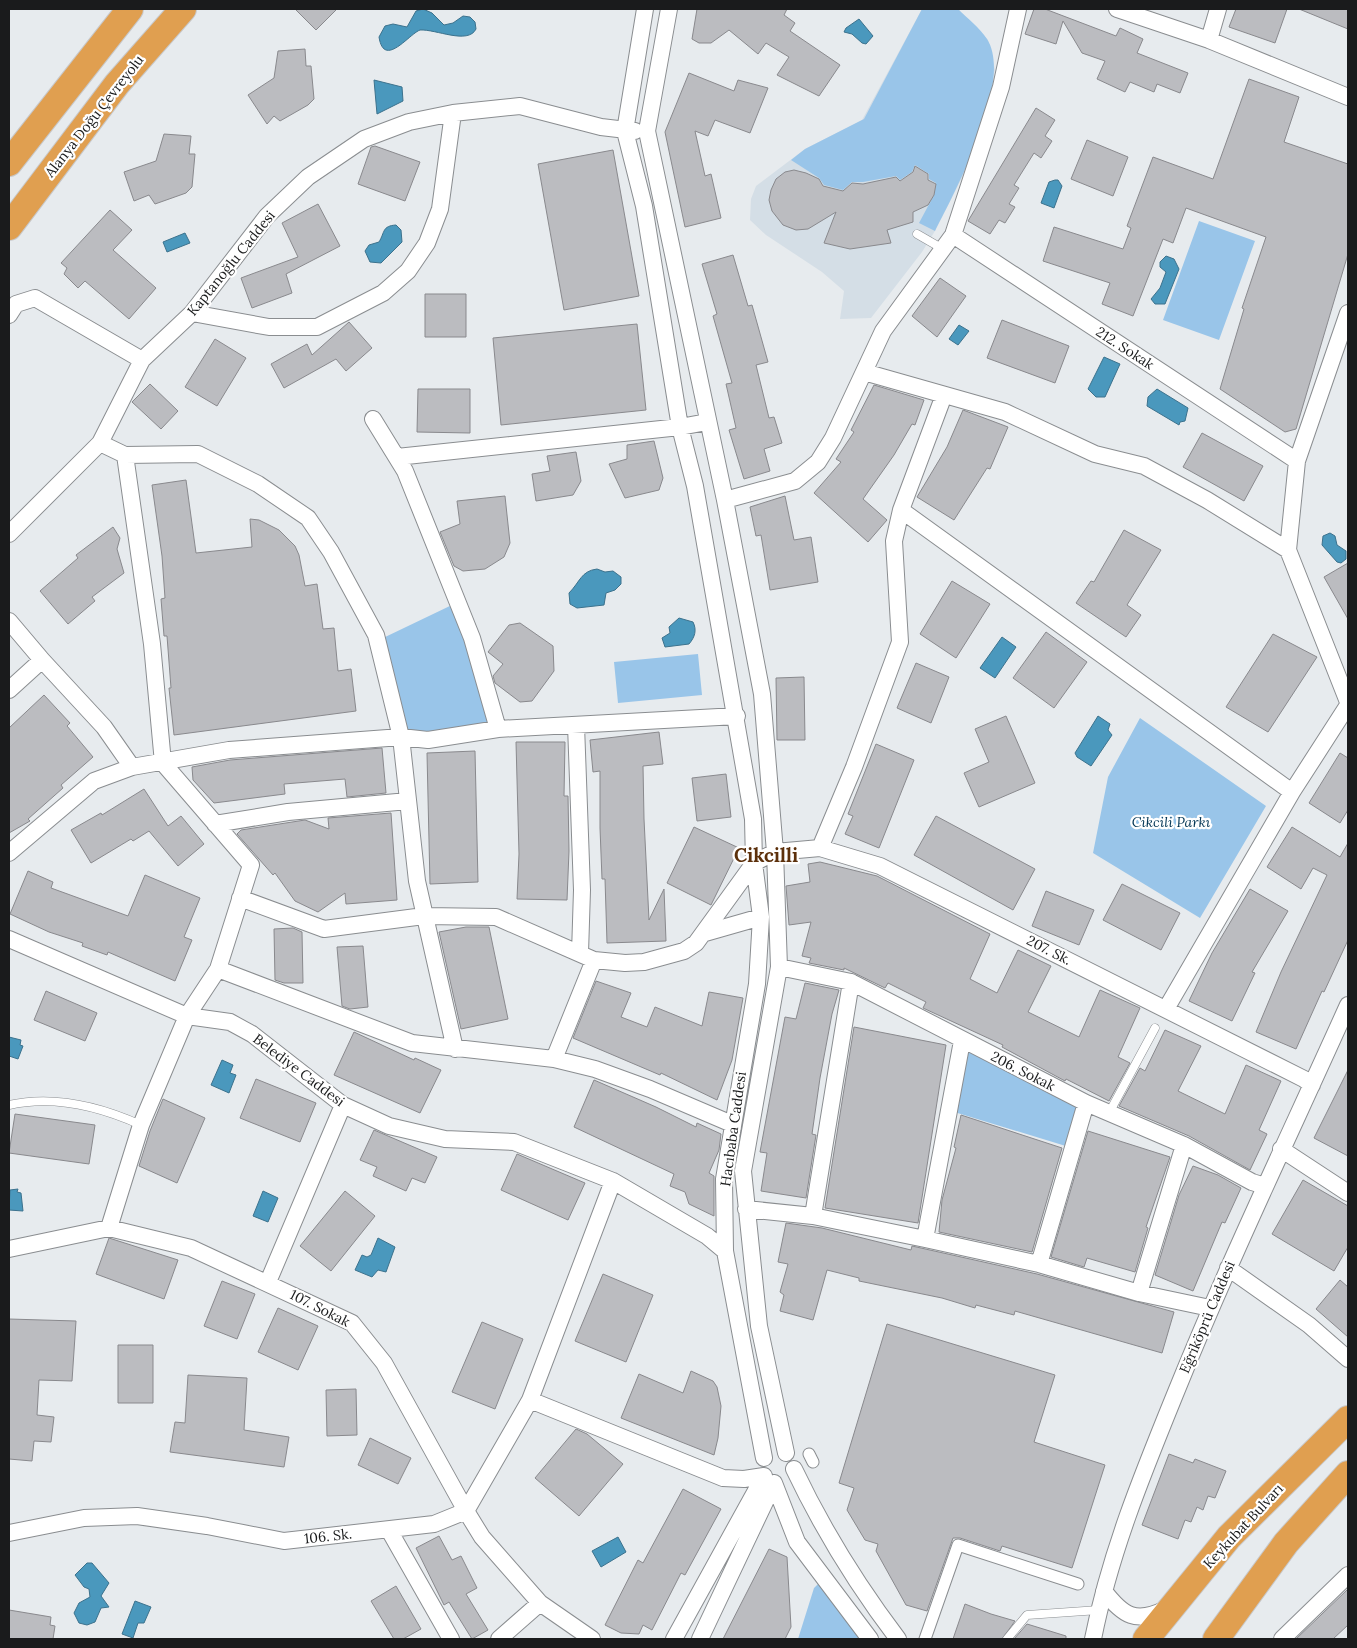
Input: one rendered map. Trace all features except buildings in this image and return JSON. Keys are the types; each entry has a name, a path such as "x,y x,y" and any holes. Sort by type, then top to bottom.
{"highway":[{"path":"9,163 130,9"},
{"name":"Alanya Doğu Çevreyolu","path":"9,227 116,84 183,9"},
{"name":"Keykubat Bulvarı","path":"1146,1639 1229,1537 1348,1419"},
{"path":"1216,1639 1286,1543 1348,1474"}],"street":[{"path":"625,131 645,9"},
{"path":"669,9 647,131 707,422 726,500 762,694 775,852 779,967 743,1171 760,1326 786,1453 792,1459 794,1470 828,1536 863,1593 898,1639"},
{"path":"726,500 795,480 808,473 818,462 833,438 883,331 953,235 1001,87 1018,9"},
{"path":"1117,9 1209,40 1348,97"},
{"path":"1209,40 1218,9"},
{"name":"Kaptanoğlu Caddesi","path":"9,534 100,443 142,360 192,313 267,216 308,177 364,139 409,122 453,113 520,106 601,127 625,131 647,131"},
{"path":"192,313 269,327 317,327 383,293 408,271 427,242 440,208 453,113"},
{"name":"Hacıbaba Caddesi","path":"625,131 644,206 680,427 695,486 754,819 754,863 760,917 757,984 724,1179 725,1251 764,1458"},
{"name":"212. Sokak","path":"953,235 1297,461"},
{"path":"9,315 16,304 35,298 142,360"},
{"path":"1166,1009 1292,792 1348,704 1288,550 1297,461 1348,313"},
{"path":"864,372 1005,412 1095,454 1144,466 1207,500 1288,550"},
{"path":"820,848 854,768 900,642 894,541 901,510 944,395"},
{"path":"373,419 405,471 472,638 498,729"},
{"path":"397,457 680,427 707,422"},
{"path":"100,443 125,455 198,454 258,484 308,518 331,552 376,635 401,737 417,881 455,1049"},
{"path":"109,1228 141,1125 187,1016 218,969 251,865 163,763 152,644 125,455"},
{"path":"901,510 1292,792"},
{"path":"9,621 104,727 132,767"},
{"path":"9,690 42,660"},
{"path":"9,853 94,781 132,767 229,750 401,737 428,740 498,729 737,716"},
{"path":"554,1059 587,956 582,890 576,725"},
{"path":"215,824 288,812 408,801"},
{"name":"207. Sk.","path":"775,852 820,848 880,866 1166,1009 1312,1085"},
{"path":"240,898 324,929 424,916 496,916 587,956 626,963 644,962 684,951 705,933 754,863 775,852"},
{"path":"705,933 760,917"},
{"name":"Belediye Caddesi","path":"9,938 187,1016 230,1022 252,1034 343,1105 389,1126 445,1139 514,1142 613,1181 707,1236 725,1251"},
{"name":"206. Sokak","path":"779,967 851,982 962,1041 1086,1103 1184,1146 1252,1182 1265,1186"},
{"path":"218,969 412,1043 554,1059 595,1069 732,1124"},
{"path":"813,1216 851,982"},
{"name":"Eğriköprü Caddesi","path":"1093,1639 1104,1591 1130,1507 1210,1308 1348,1005"},
{"path":"925,1239 962,1041"},
{"path":"1038,1264 1086,1103"},
{"path":"268,1282 343,1105"},
{"path":"1139,1293 1184,1146"},
{"path":"1281,1149 1348,1193"},
{"path":"592,1639 540,1603 482,1537 466,1511 530,1400 613,1181"},
{"path":"746,1209 813,1216 925,1239 1038,1264 1139,1293 1210,1308"},
{"name":"107. Sokak","path":"9,1249 109,1228 191,1248 268,1282 352,1323 384,1363 466,1511"},
{"path":"1228,1268 1309,1325 1348,1359"},
{"path":"530,1400 723,1478 744,1480 789,1479 794,1470"},
{"path":"786,1453 772,1452 764,1458 761,1468 769,1479 797,1542 870,1639"},
{"path":"674,1639 769,1479"},
{"path":"700,1639 769,1479"},
{"name":"106. Sk.","path":"9,1533 84,1518 137,1516 207,1526 284,1541 434,1524 466,1511"},
{"path":"389,1530 451,1639"},
{"path":"926,1639 958,1545 1078,1584"},
{"path":"1282,1639 1348,1575"},
{"path":"1104,1591 1118,1610 1148,1618 1166,1608 1193,1580"},
{"path":"499,1639 540,1603"}],"lane":[{"path":"917,234 943,249"},
{"path":"1109,1113 1155,1028"},
{"path":"9,1105 36,1101 88,1106 111,1112 141,1125"},
{"path":"1007,1639 1027,1615 1099,1610"}],"shaded area":[{"path":"423,9 432,13 444,25 453,23 463,16 470,17 475,22 476,29 472,34 466,36 420,30 391,50 386,50 382,46 379,37 385,26 393,24 407,27 416,11"},
{"path":"922,9 958,9 988,40 995,70 970,162 935,231 922,252 871,318 840,319 844,291 822,272 766,235 750,220 751,199 756,186 805,149 862,120"},
{"path":"859,19 873,36 866,44 862,43 852,34 844,32 846,28"},
{"path":"374,80 402,87 403,101 377,114"},
{"path":"1058,180 1062,186 1054,208 1041,203 1049,182"},
{"path":"396,225 401,230 402,242 381,263 370,262 365,251 369,245 379,242 386,228"},
{"path":"185,233 190,243 167,252 163,242"},
{"path":"1166,256 1174,259 1179,269 1165,304 1155,304 1151,299 1160,288 1166,272 1160,267 1160,262"},
{"path":"959,325 969,331 958,345 949,339"},
{"path":"1104,357 1120,364 1105,397 1096,397 1088,389"},
{"path":"1157,389 1188,408 1185,421 1180,422 1179,425 1147,406 1148,397"},
{"path":"1330,533 1335,536 1337,545 1346,551 1346,559 1341,563 1337,562 1322,545 1323,536"},
{"path":"597,569 605,572 613,571 621,577 621,584 615,590 606,593 604,605 577,608 570,604 569,593 587,572"},
{"path":"679,618 693,622 695,633 693,639 689,644 665,647 662,638 670,633 669,627"},
{"path":"1002,637 1016,647 995,678 980,668"},
{"path":"1098,716 1110,724 1108,730 1112,735 1091,766 1077,757 1075,753"},
{"path":"9,1037 21,1040 20,1045 23,1046 18,1059 9,1056"},
{"path":"222,1060 233,1065 230,1073 236,1075 229,1093 211,1085"},
{"path":"18,1189 17,1192 21,1193 23,1211 9,1210 10,1190"},
{"path":"263,1191 278,1198 268,1222 253,1216"},
{"path":"378,1238 395,1247 386,1272 378,1270 372,1277 355,1270 362,1255 367,1257 371,1255"},
{"path":"618,1537 626,1552 601,1567 592,1551"},
{"path":"87,1563 92,1563 109,1583 101,1596 109,1607 101,1608 95,1622 87,1625 79,1623 74,1613 79,1603 90,1597 89,1589 84,1587 75,1575"},
{"path":"135,1601 151,1607 144,1623 138,1623 133,1638 122,1634"}],"green space":[{"path":"922,9 958,9 987,39 993,58 993,81 988,108 979,136 935,231 919,223 934,195 936,183 929,179 929,174 915,165 912,172 900,180 896,176 852,182 843,190 824,185 819,178 791,160 805,149 864,119"},
{"path":"1199,221 1255,241 1219,340 1163,320"},
{"path":"454,604 492,726 429,736 404,733 381,639"},
{"path":"698,654 702,695 618,703 614,662"},
{"name":"Cikcili Parkı","path":"1140,718 1266,806 1200,918 1093,853 1108,777"},
{"path":"964,1045 1082,1104 1069,1147 951,1111"},
{"path":"820,1582 861,1639 798,1639 814,1588"}],"district":[{"name":"Cikcilli","path":"766,855"}]}
